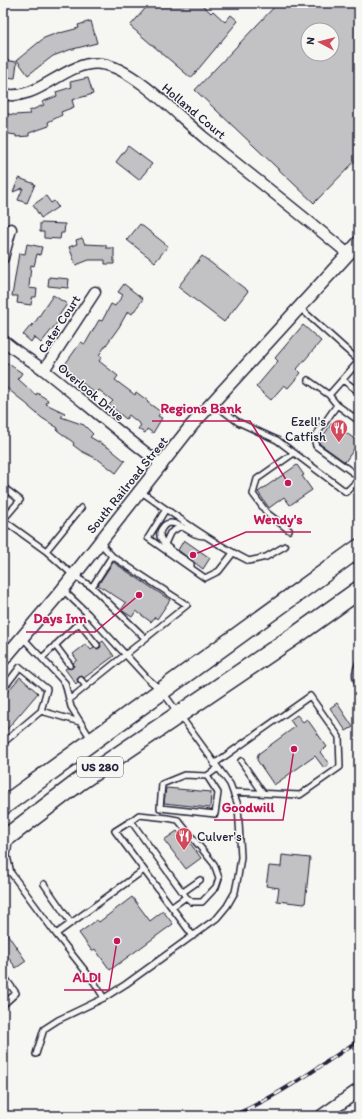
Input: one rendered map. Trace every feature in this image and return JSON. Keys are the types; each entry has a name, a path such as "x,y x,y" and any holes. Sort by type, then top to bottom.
{"highway":[{"name":"US 280","path":"3,806 359,548"},
{"name":"US 280","path":"6,838 79,782 299,633 359,590"}],"street":[{"name":"Holland Court","path":"3,94 19,95 29,92 82,65 102,64 120,70 137,80 205,138 314,224 348,253"},
{"path":"3,258 11,229"},
{"name":"South Railroad Street","path":"3,660 8,645 22,637 63,589 192,425 359,242"},
{"name":"Cater Court","path":"44,370 95,292"},
{"name":"Overlook Drive","path":"3,340 16,352 44,370 123,436 162,465"},
{"path":"322,1116 359,1090"}],"lane":[{"path":"299,307 359,361 329,395"},
{"path":"308,380 329,395 337,404 359,421"},
{"path":"342,380 359,392"},
{"path":"213,403 238,422 277,440 346,492 359,478 316,446 314,438 337,404"},
{"path":"289,530 267,513 253,494 257,479 294,453"},
{"path":"3,487 20,500 3,520 46,552 73,575 92,587 145,638"},
{"path":"140,491 206,536 249,561 266,557 285,546"},
{"path":"46,552 82,508"},
{"path":"166,509 148,538 205,578 219,571 233,553"},
{"path":"191,568 191,564 162,542 159,537 160,530 165,524 170,523 180,526 197,536 206,536"},
{"path":"165,544 170,533 180,526"},
{"path":"69,700 86,686 110,662 126,654 187,605 112,556 99,542"},
{"path":"92,587 112,556"},
{"path":"36,1054 44,1029 58,1020 104,998 126,984 217,918 227,906 235,892 241,857 238,805 230,784 162,691 63,589"},
{"path":"42,658 88,614"},
{"path":"79,623 97,645"},
{"path":"22,637 65,683 71,707 92,741"},
{"path":"55,645 70,665"},
{"path":"359,662 355,673 359,684"},
{"path":"3,689 20,667 47,689 41,711 3,743"},
{"path":"81,680 86,686"},
{"path":"207,776 216,766 310,696 339,737 340,767 300,795 233,792"},
{"path":"41,711 80,722"},
{"path":"241,761 262,793"},
{"path":"184,775 207,776 218,793 215,814 160,808 162,784 184,775"},
{"path":"131,821 184,894 192,902 202,902 216,887 219,878 214,864 178,820 139,815 115,831 193,936"},
{"path":"6,838 7,856 11,873 94,982 104,998"},
{"path":"3,869 11,873"},
{"path":"56,934 144,870"},
{"path":"172,907 200,880"},
{"path":"44,884 71,923"},
{"path":"3,975 16,993 3,1005"}],"building":[{"path":"150,3 200,3 211,13 213,11 225,22 231,15 238,21 191,78 130,26"},
{"path":"278,3 351,3 359,11 359,157 314,203 195,90"},
{"path":"91,21 97,43 69,50 53,56 28,75 17,60 44,38 60,32 79,28 78,25"},
{"path":"3,60 17,62 15,78 3,77"},
{"path":"88,78 93,94 72,100 74,107 61,112 62,115 48,122 49,126 29,133 29,136 16,137 16,135 3,133 3,113 14,115 30,114 29,111 44,105 42,102 57,96 56,92 72,87 70,82"},
{"path":"128,146 152,164 139,180 116,162"},
{"path":"19,178 35,184 27,203 18,200 23,188 13,192"},
{"path":"46,196 51,203 54,201 58,207 41,218 33,205"},
{"path":"40,223 65,224 64,233 61,233 60,239 44,238 44,232 40,232"},
{"path":"140,224 168,246 155,262 127,240"},
{"path":"82,238 85,244 106,245 106,248 114,248 114,264 105,264 105,260 89,260 76,265 69,247 77,244 76,240"},
{"path":"27,244 42,247 40,255 37,254 34,266 31,265 29,288 37,289 36,297 32,297 31,305 17,303 18,296 12,296 19,253 25,254"},
{"path":"202,256 248,291 224,322 178,287"},
{"path":"49,277 69,279 68,288 48,286"},
{"path":"124,284 143,299 132,314 128,311 119,327 99,355 102,357 99,361 118,376 115,380 135,395 136,392 161,412 158,416 162,418 153,433 147,429 145,433 138,429 141,425 129,415 126,419 109,405 113,401 99,390 96,394 63,367 81,342 85,344 99,320 102,321 111,304 115,306 123,295 118,292"},
{"path":"53,295 67,304 58,317 61,318 41,343 34,337 31,342 23,335 32,324 32,327"},
{"path":"303,325 321,341 297,369 301,373 288,388 284,385 271,400 256,387 278,361 275,358"},
{"path":"3,360 22,373 18,379 36,395 37,393 48,400 46,404 65,413 61,417 84,425 93,434 90,437 109,448 125,461 116,473 99,460 73,445 74,443 57,430 58,428 42,418 3,385"},
{"name":"Ezell's Catfish","path":"332,423 359,442 345,462 319,442"},
{"path":"297,465 304,475 302,476 312,490 290,505 284,497 269,508 258,492"},
{"path":"184,540 210,558 203,569 178,550"},
{"path":"113,562 170,600 157,619 155,617 151,622 136,611 132,617 121,610 126,603 98,585"},
{"path":"103,641 114,656 84,678 82,676 79,677 77,679 78,683 76,684 65,669 72,668 74,666 73,663 77,660 73,654 86,644 91,650 94,648 98,649 101,647 100,643"},
{"path":"20,677 38,693 3,734 3,697"},
{"path":"337,703 353,727 346,731 330,708"},
{"path":"297,715 303,722 307,719 327,747 320,752 329,764 324,768 315,756 274,785 257,760 258,754 295,727 290,720"},
{"path":"166,788 211,792 210,808 164,803"},
{"name":"Culver's","path":"177,831 188,844 190,843 201,858 186,869 164,840"},
{"path":"282,855 310,858 305,904 277,901 279,888 266,886 269,866 281,867"},
{"path":"132,897 150,921 163,911 173,924 110,970 95,949 92,951 79,933 97,920 99,922"},
{"path":"3,928 26,961 16,968 3,950"}],"railway":[{"path":"232,1116 281,1091 359,1040"}],"place":[{"name":"Ezell's Catfish","path":"339,443"},
{"name":"Regions Bank","path":"288,483"},
{"name":"Wendy's","path":"193,555"},
{"name":"Days Inn","path":"139,595"},
{"name":"Goodwill","path":"294,749"},
{"name":"Culver's","path":"184,851"},
{"name":"ALDI","path":"117,941"}]}
